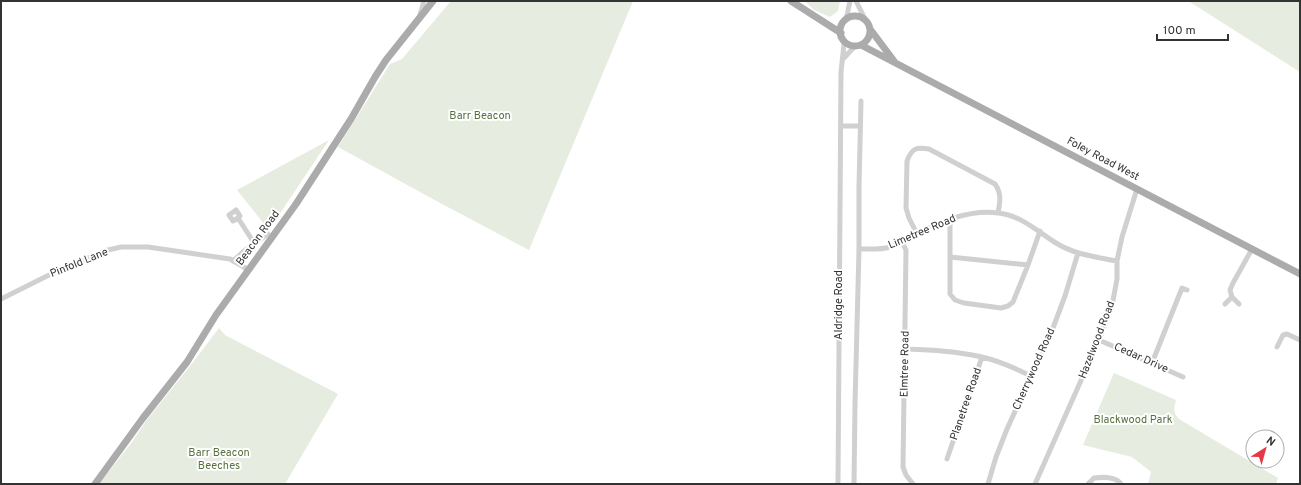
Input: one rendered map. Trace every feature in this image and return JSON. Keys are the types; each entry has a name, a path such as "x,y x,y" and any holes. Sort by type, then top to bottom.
{"main road":[{"name":"Beacon Road","path":"95,484 133,430 187,362 216,315 301,198 383,65 434,1"},
{"path":"791,1 842,36"},
{"path":"823,22 832,23 844,21 856,16 861,18 866,21 870,29 867,40 858,45 846,43 842,36 841,27 844,21"},
{"name":"Foley Road West","path":"870,29 895,64"},
{"name":"Foley Road West","path":"858,45 1300,274"}],"street":[{"path":"419,18 424,1"},
{"path":"844,21 850,1"},
{"path":"856,1 866,21"},
{"name":"Aldridge Road","path":"838,484 841,72 844,44 842,36"},
{"path":"843,59 858,45"},
{"name":"Aldridge Road","path":"854,484 861,100"},
{"path":"841,126 860,126"},
{"path":"917,234 906,208 907,161 909,154 914,149 929,149 996,184 1000,197 998,213"},
{"name":"Hazelwood Road","path":"1037,484 1099,340 1112,306 1117,279 1117,261 1137,189"},
{"name":"Limetree Road","path":"859,249 889,248 917,234 966,214 998,213 1021,220 1057,243 1078,253 1117,261"},
{"path":"238,218 254,243"},
{"path":"950,220 950,294 955,300 964,303 1001,308 1008,306 1013,302 1040,231"},
{"path":"233,261 254,243 268,234"},
{"name":"Elmtree Road","path":"902,242 906,250 903,467 913,484"},
{"name":"Pinfold Lane","path":"1,299 47,276 97,254 121,247 155,248 187,252 233,261 249,270"},
{"path":"1239,304 1232,298 1230,290 1232,283 1252,249"},
{"name":"Cherrywood Road","path":"988,484 996,456 1058,315 1078,253"},
{"path":"950,257 1028,265"},
{"path":"1152,363 1182,288 1187,290"},
{"path":"1225,304 1232,298"},
{"path":"1277,347 1283,335 1287,334 1300,340"},
{"name":"Cedar Drive","path":"1099,340 1183,377"},
{"path":"905,349 931,350 982,357 1010,366 1031,376"},
{"name":"Planetree Road","path":"947,459 948,450 982,357"},
{"path":"1088,484 1094,478 1105,477 1120,481 1121,484"}],"green space":[{"name":"Barr Beacon","path":"451,1 633,1 529,250 338,147 390,64 402,59"},
{"path":"805,1 840,1 838,11 830,17 814,10"},
{"path":"1188,1 1300,1 1300,72 1201,9"},
{"path":"329,140 269,230 237,190"},
{"name":"Barr Beacon Beeches","path":"219,328 225,335 338,394 285,484 99,484 132,442 146,421"},
{"name":"Blackwood Park","path":"1114,373 1176,400 1174,410 1179,419 1245,458 1245,469 1263,469 1278,478 1276,484 1148,484 1151,472 1132,457 1083,445"}]}
